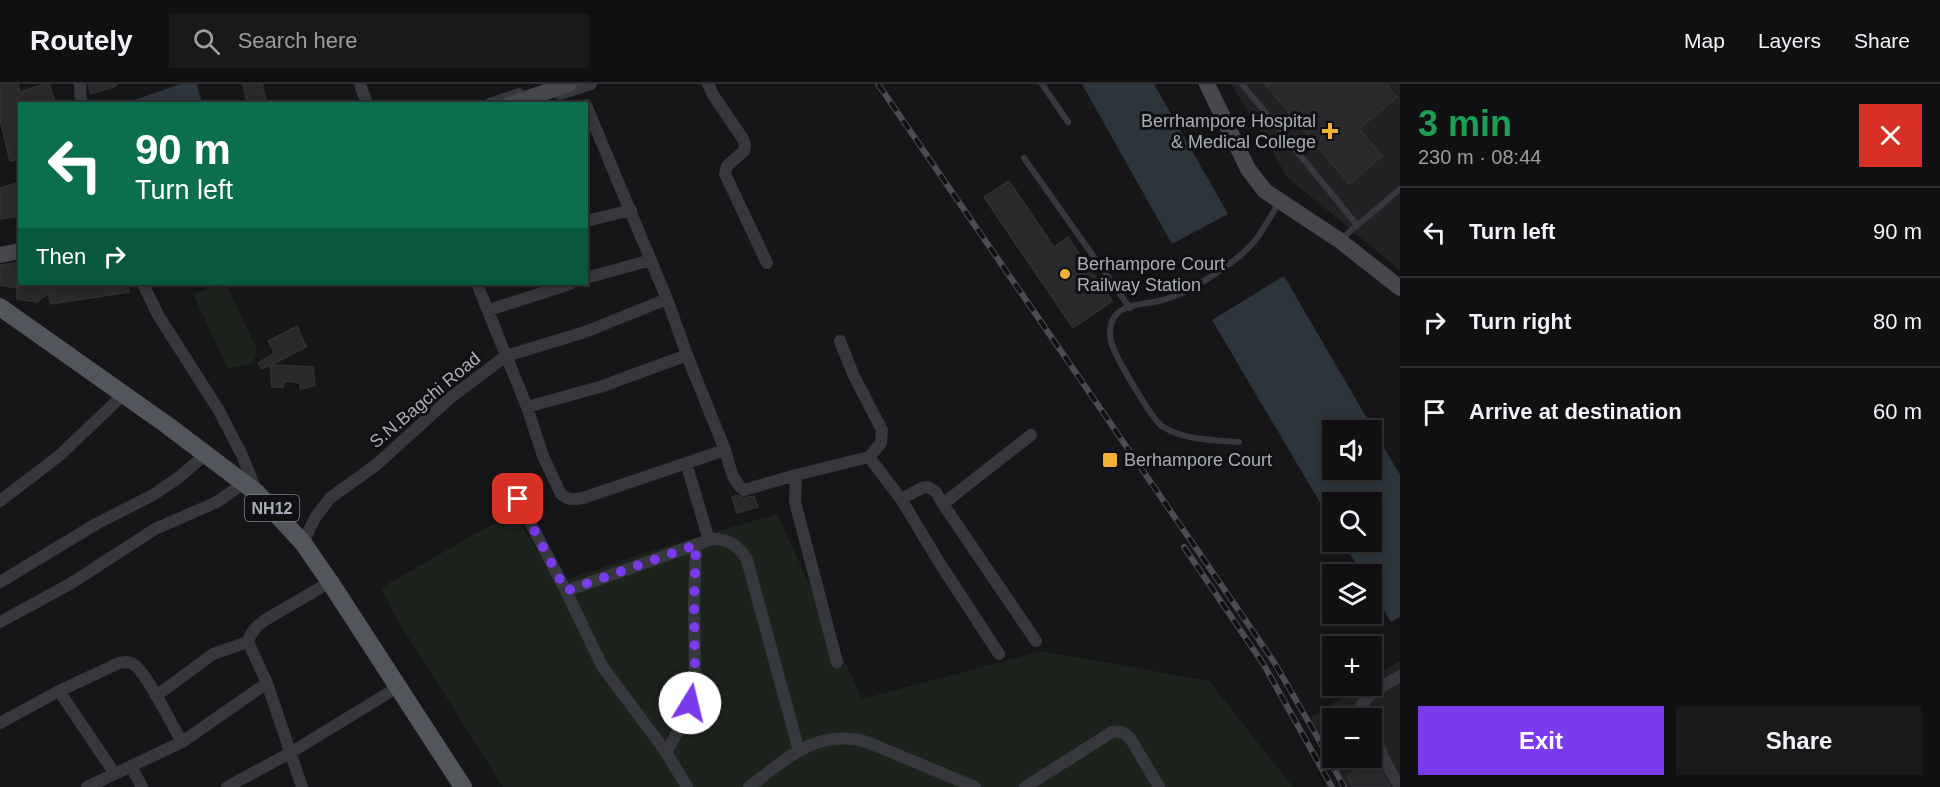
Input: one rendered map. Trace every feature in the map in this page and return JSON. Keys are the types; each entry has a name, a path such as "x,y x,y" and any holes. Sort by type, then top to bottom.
{"main road":[{"name":"NH12","path":"0,307 251,488 303,543 463,787"}],"street":[{"path":"80,84 81,102"},
{"path":"360,84 366,102"},
{"path":"496,102 551,84"},
{"path":"708,84 745,145 744,151 727,166 725,174 767,263"},
{"path":"1207,84 1248,169 1265,191 1339,240 1400,288"},
{"path":"518,102 579,85"},
{"path":"533,102 579,85"},
{"path":"579,85 585,102"},
{"path":"588,109 667,299 735,480 744,490 868,457 881,443 882,430 853,374 840,341"},
{"path":"588,221 631,210"},
{"path":"0,255 18,251"},
{"path":"588,277 651,260"},
{"path":"0,622 70,584 155,529 251,488 242,455 218,409 158,315 143,285"},
{"path":"477,285 527,407 543,456 561,494 566,498 571,500 583,498 725,450"},
{"path":"489,310 567,285"},
{"name":"S.N.Bagchi Road","path":"303,543 315,518 330,498 376,465 450,398 506,356 585,332 667,299"},
{"path":"527,407 603,386 687,355"},
{"path":"0,501 60,455 123,395"},
{"path":"944,504 1031,435"},
{"path":"0,582 96,524 153,495 178,478 206,454"},
{"path":"868,457 901,499 999,654"},
{"path":"686,463 709,540"},
{"path":"796,475 795,502 837,662"},
{"path":"510,484 602,666 666,752 687,787"},
{"path":"901,499 922,488 928,487 936,492 1036,640"},
{"path":"566,591 709,540 720,538 728,541 742,552 747,560 799,751"},
{"path":"666,752 686,718 693,691 696,545"},
{"path":"302,787 267,683 248,642 255,627 330,582"},
{"path":"156,696 213,654 248,642"},
{"path":"0,723 119,663 128,662 139,670 182,742"},
{"path":"1363,708 1362,705 1376,690 1400,676"},
{"path":"87,787 182,742 267,683"},
{"path":"227,787 290,753 398,687"},
{"path":"59,692 115,774"},
{"path":"1025,787 1117,730 1130,738 1159,787"},
{"path":"749,787 812,744 825,740 854,738 975,787"},
{"path":"1382,754 1400,787"},
{"path":"131,766 142,787"}],"lane":[{"path":"1042,84 1068,122"},
{"path":"1242,84 1356,225"},
{"path":"1024,158 1130,308"},
{"path":"1339,240 1400,189"},
{"path":"1239,442 1189,436 1174,432 1158,423 1147,409 1112,345 1110,333 1115,316 1130,308 1176,296 1210,277 1246,251 1257,238 1279,202"}],"shaded area":[{"path":"181,84 197,84 202,102 128,102"},
{"path":"1082,84 1154,84 1228,214 1172,244"},
{"name":"Berrhampore Hospital & Medical College","path":"1231,84 1400,84 1400,270 1288,178"},
{"path":"1284,276 1368,420 1322,420 1322,480 1382,480 1382,444 1400,475 1400,617 1391,622 1382,607 1382,564 1356,564 1349,552 1382,552 1382,492 1322,492 1322,506 1212,320"},
{"path":"216,285 226,285 257,349 253,363 228,369 193,294"},
{"path":"513,512 557,583 647,552 777,514 862,699 1042,651 1209,681 1293,787 503,787 395,616 381,588"},
{"path":"1400,661 1400,787 1344,787 1334,768 1382,768 1382,708 1325,708 1345,696 1382,696 1382,672"},
{"path":"1322,710 1322,747 1310,725 1312,716"}],"building":[{"path":"18,84 20,92 49,84 55,102 18,102 18,159 10,161 0,119 0,85"},
{"path":"88,84 116,84 116,86 91,94"},
{"path":"243,84 262,84 266,102 247,102"},
{"path":"1265,84 1386,84 1397,97 1359,129 1382,156 1349,184"},
{"name":"Berhampore Court Railway Station","path":"1009,181 1054,247 1068,237 1112,301 1073,328 984,197"},
{"path":"18,183 18,216 0,219 0,188"},
{"path":"18,262 18,285 128,285 129,292 51,304 48,293 37,302 17,299 17,288 0,285 0,265"},
{"path":"297,326 306,347 271,365 313,367 315,386 300,389 300,383 285,381 283,387 272,387 270,365 262,369 258,363 275,353 268,341"},
{"path":"737,495 743,498 754,496 758,507 737,513 732,497"},
{"path":"1360,768 1379,768 1390,787 1353,787 1347,776"}],"railway":[{"path":"878,84 1274,662 1344,787"},
{"path":"1184,547 1264,665 1332,787"}],"place":[{"name":"Berrhampore Hospital & Medical College","path":"1330,131"},
{"name":"Berhampore Court Railway Station","path":"1065,274"},
{"name":"Berhampore Court","path":"1110,460"}],"route":[{"path":"518,499 566,591 696,545 695,675 690,703"}]}
